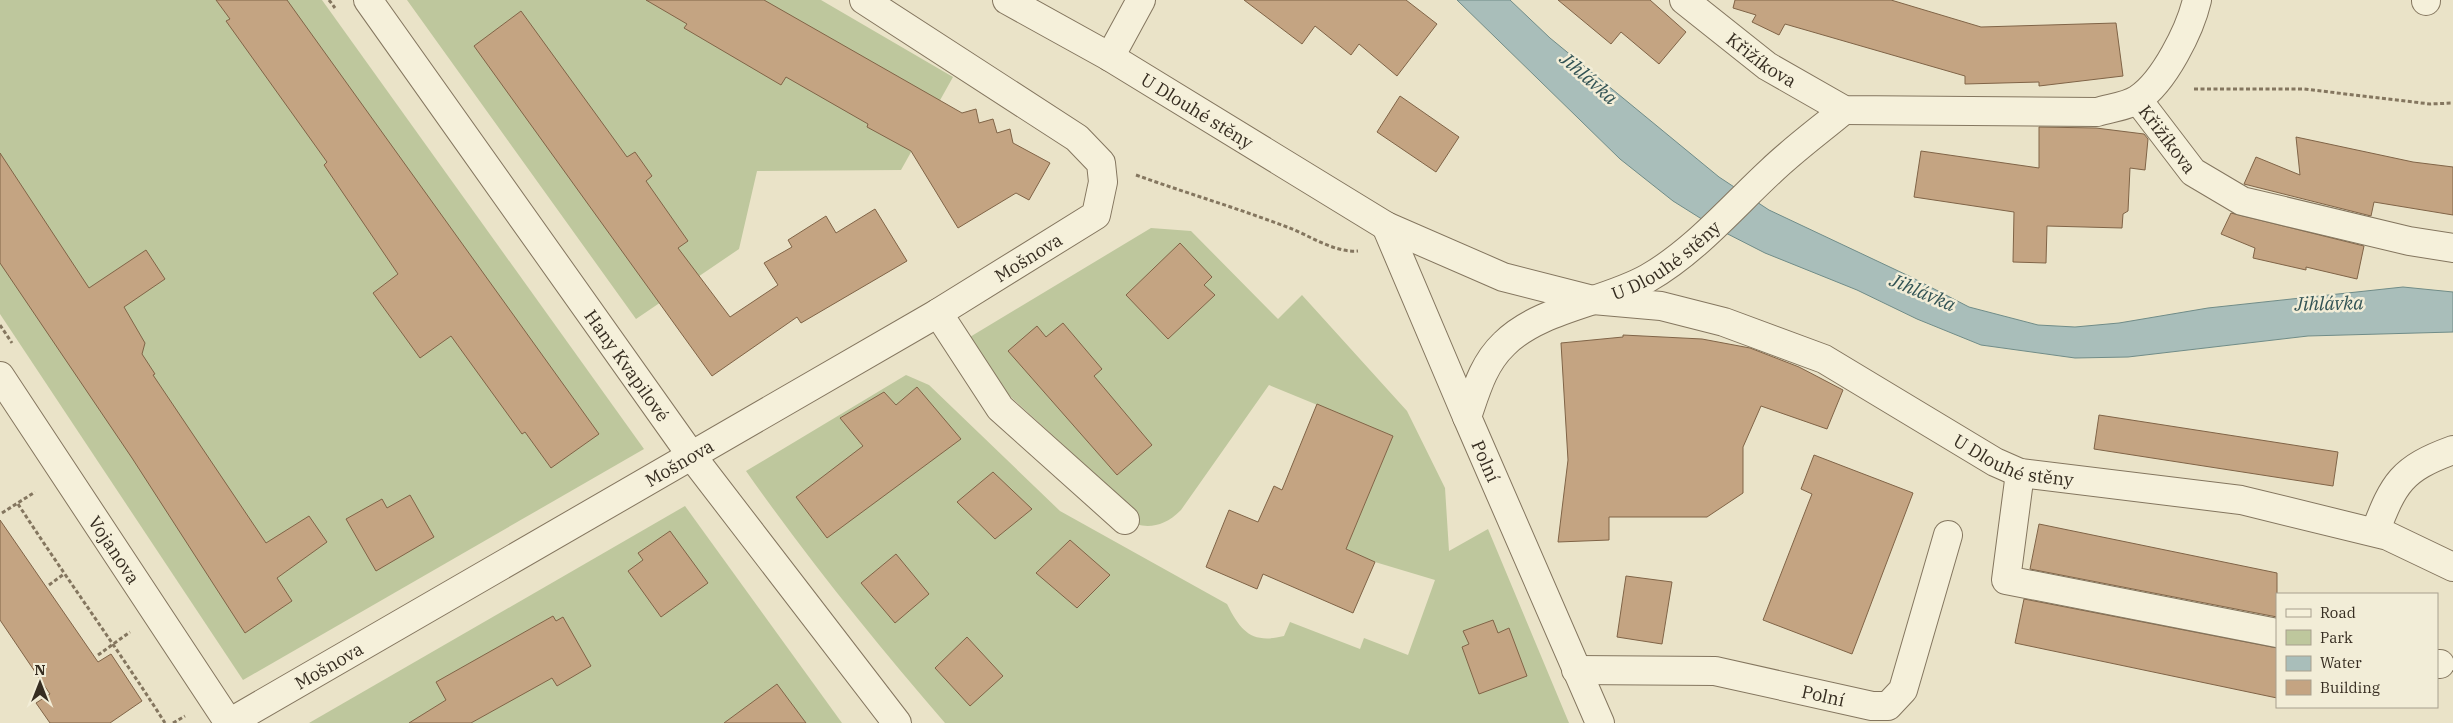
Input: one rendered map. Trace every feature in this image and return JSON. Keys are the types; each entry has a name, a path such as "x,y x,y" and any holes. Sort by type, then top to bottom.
{"street":[{"name":"Hany Kvapilové","path":"368,0 691,455 897,723"},
{"path":"864,0 1077,138 1102,173"},
{"name":"U Dlouhé stěny","path":"1007,0 1110,57 1386,226 1503,277 1593,300 1661,306 1724,322 1824,359 1995,462 2020,473 2242,500 2375,532 2436,557 2453,567"},
{"path":"1110,57 1141,0"},
{"name":"Křižíkova","path":"1684,0 1768,66 1844,110 2097,112 2138,100 2193,172 2242,201 2409,241 2453,248"},
{"path":"2138,100 2160,77 2193,19 2197,0"},
{"name":"U Dlouhé stěny","path":"1467,418 1483,371 1503,344 1520,331 1545,318 1648,278 1696,242 1773,168 1844,110"},
{"name":"Mošnova","path":"229,723 938,313 1096,216 1102,173"},
{"path":"1386,226 1467,418"},
{"path":"938,313 1000,408 1125,520"},
{"name":"Vojanova","path":"0,376 229,723"},
{"name":"Polní","path":"1467,418 1600,723"},
{"path":"2375,532 2390,494 2400,480 2416,466 2453,450"},
{"path":"2020,473 2006,580 2276,633"},
{"name":"Polní","path":"1576,670 1715,671 1872,706 1888,706 1904,690 1948,534"}],"path":[{"path":"2188,89 2304,89 2430,104 2453,102"},
{"path":"1102,173 1288,227 1349,252 1362,250 1386,226"},
{"path":"2,513 18,504 39,488"},
{"path":"18,504 64,574 115,644 166,723"},
{"path":"49,585 64,574"},
{"path":"98,655 132,630"},
{"path":"173,723 187,715"}],"green space":[{"path":"0,0 322,0 644,449 243,680 0,314"},
{"path":"407,0 821,0 953,77 901,170 757,171 739,249 636,319"},
{"path":"1151,228 1191,231 1278,319 1302,295 1407,411 1445,488 1449,551 1488,529 1569,723 945,723 919,693 818,568 746,471 906,375 929,385 1060,511 1227,604 1237,622 1249,634 1264,638 1284,636 1290,622 1360,649 1364,638 1408,655 1435,580 1375,562 1346,549 1393,436 1269,385 1181,510 1161,523 1152,526 1142,526 1123,520 1102,509 1117,494 955,346"},
{"path":"685,506 842,723 309,723"}],"water":[{"name":"Jihlávka","path":"1457,0 1510,0 1550,38 1719,177 1769,210 1911,277 1969,307 2038,325 2075,327 2119,323 2208,308 2403,287 2453,292 2453,332 2308,336 2128,357 2075,358 1981,345 1917,319 1857,290 1765,253 1716,228 1673,201 1620,159"}],"building":[{"path":"216,0 287,0 599,434 551,468 525,432 522,434 451,336 420,358 373,293 398,274 324,165 327,162 226,21 230,19"},
{"path":"646,0 764,0 962,113 976,109 979,123 993,119 997,133 1010,129 1013,143 1050,163 1029,200 1016,193 958,228 911,151 867,127 868,124 786,77 781,85 684,28 687,24"},
{"path":"1244,0 1406,0 1437,24 1397,76 1359,44 1351,55 1315,26 1302,44"},
{"path":"1558,0 1650,0 1686,32 1659,64 1621,32 1611,44"},
{"path":"1735,0 1891,0 1981,27 2116,23 2123,76 2039,86 2039,82 1965,84 1965,76 1785,24 1779,35 1752,22 1756,15 1733,8"},
{"path":"521,11 627,157 635,152 652,176 646,181 688,241 678,248 730,317 778,285 764,263 792,247 788,240 826,216 836,233 875,209 907,261 801,323 797,317 712,376 474,46"},
{"path":"1400,96 1459,137 1436,172 1377,132"},
{"path":"2039,127 2096,128 2144,134 2148,139 2145,170 2130,168 2128,211 2123,214 2122,228 2047,226 2046,263 2013,262 2014,212 1914,197 1921,151 2039,168"},
{"path":"2296,137 2413,162 2453,167 2453,215 2374,202 2371,216 2244,184 2256,157 2300,175"},
{"path":"0,153 89,288 146,250 165,279 124,307 145,343 142,354 155,374 153,375 266,543 309,516 327,542 277,578 292,601 245,633 132,458 0,263"},
{"path":"2231,213 2364,246 2357,279 2306,267 2306,270 2253,258 2255,248 2221,234"},
{"path":"1180,243 1212,277 1204,285 1215,295 1168,339 1126,295"},
{"path":"1063,323 1102,369 1094,376 1152,445 1117,475 1008,351 1037,326 1046,337"},
{"path":"1623,335 1702,339 1750,348 1799,367 1843,390 1827,429 1761,406 1743,447 1743,493 1707,517 1609,517 1609,540 1558,542 1568,460 1561,343 1623,337"},
{"path":"917,387 961,439 827,538 796,497 863,446 840,418 884,392 896,405"},
{"path":"1317,404 1393,436 1346,549 1375,562 1353,613 1263,574 1257,589 1206,567 1229,510 1258,522 1274,486 1282,490"},
{"path":"2099,415 2338,452 2333,486 2094,449"},
{"path":"1814,455 1913,493 1852,654 1763,620 1812,494 1801,489"},
{"path":"993,472 1032,509 995,539 957,502"},
{"path":"410,495 434,537 376,571 346,519 382,499 387,508"},
{"path":"0,520 98,662 111,654 142,701 110,723 50,723 36,703 50,694 0,620"},
{"path":"2039,524 2277,573 2276,617 2030,569"},
{"path":"670,531 708,583 661,617 628,571 643,560 638,553"},
{"path":"1070,540 1110,575 1077,608 1036,573"},
{"path":"896,554 929,594 895,623 861,583"},
{"path":"1626,576 1672,582 1662,644 1617,637"},
{"path":"2024,599 2276,648 2276,698 2015,643"},
{"path":"553,616 556,621 563,617 591,666 557,686 552,678 471,723 409,723 446,700 436,682"},
{"path":"1493,620 1498,633 1509,628 1527,676 1479,694 1462,647 1469,644 1463,631"},
{"path":"967,637 1003,676 970,706 935,668"},
{"path":"777,684 806,723 724,723"}]}
